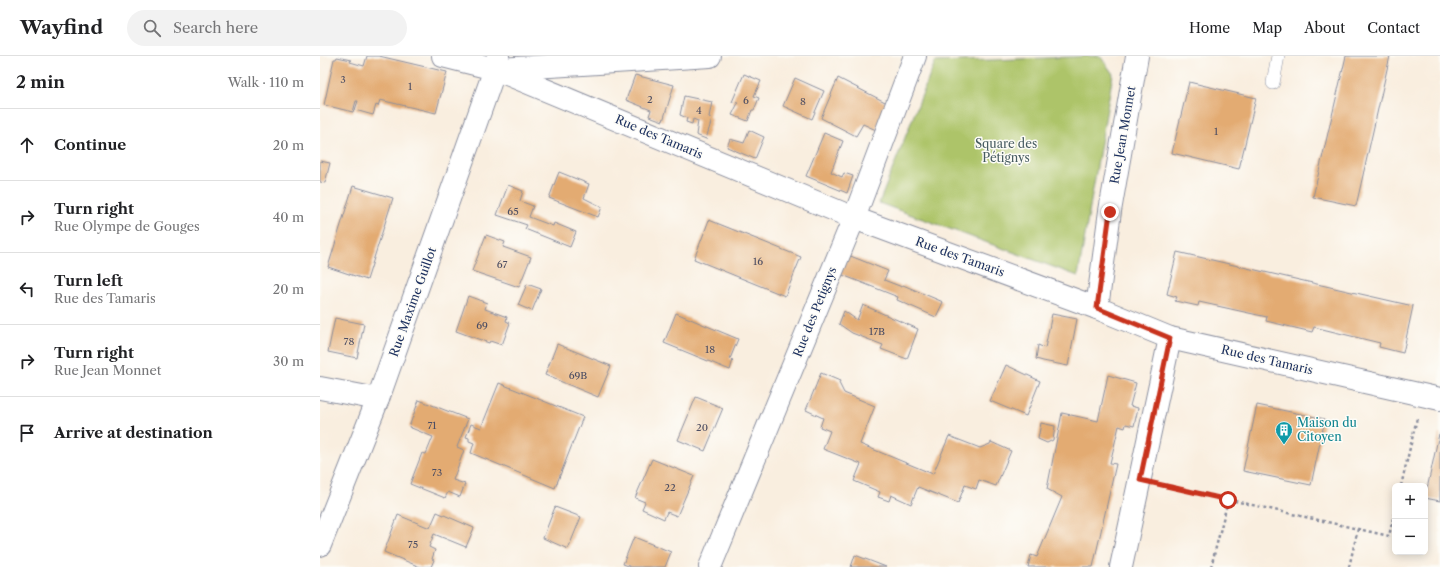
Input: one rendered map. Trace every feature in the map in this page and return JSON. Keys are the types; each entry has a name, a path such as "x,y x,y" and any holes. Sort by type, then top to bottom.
{"street":[{"path":"442,56 497,62 710,56"},
{"name":"Rue des Petignys","path":"710,567 854,218 915,56"},
{"name":"Rue Jean Monnet","path":"1097,308 1110,212 1137,56"},
{"name":"Rue des Tamaris","path":"497,62 854,218 1097,308 1170,338 1431,397"},
{"name":"Rue Maxime Guillot","path":"320,545 378,399 497,62"},
{"path":"1121,567 1170,338"},
{"path":"320,388 378,399"}],"lane":[{"path":"1273,83 1278,56"}],"path":[{"path":"1402,483 1431,397"},
{"path":"1140,480 1389,536 1393,519"},
{"path":"1211,567 1228,500"},
{"path":"1349,567 1358,529"}],"green space":[{"name":"Square des Pétignys","path":"1100,56 1113,74 1078,276 879,203 935,62"}],"building":[{"path":"367,56 379,56 447,72 436,113 380,100 378,106 376,105 373,115 355,110 358,101 356,101 353,112 324,105 334,59 337,57 351,60 350,62 364,66"},
{"path":"1346,56 1390,56 1356,206 1313,197"},
{"path":"744,74 761,81 754,96 759,98 748,121 732,115 738,103 732,102"},
{"path":"635,75 674,85 663,121 649,116 651,110 626,100"},
{"path":"795,78 824,91 812,119 783,106"},
{"path":"838,78 887,103 876,130 863,124 856,136 821,118"},
{"path":"1189,82 1256,98 1239,169 1172,153"},
{"path":"684,96 712,102 709,117 712,119 706,139 696,135 698,121 693,119 692,124 686,122 687,118 680,115"},
{"path":"749,130 764,137 755,159 727,147 730,139 744,143"},
{"path":"824,133 843,141 831,172 842,177 844,173 853,176 847,193 806,176"},
{"path":"320,161 330,163 325,183 320,182"},
{"path":"559,172 589,184 584,198 602,207 598,217 549,198"},
{"path":"508,185 523,191 520,201 533,206 529,217 553,226 554,223 576,232 570,247 525,229 527,225 497,215"},
{"path":"353,186 393,198 367,280 328,267"},
{"path":"709,220 801,257 785,296 694,259"},
{"path":"486,235 505,242 503,247 531,257 519,287 472,271"},
{"path":"1177,252 1413,306 1403,353 1379,347 1380,343 1314,327 1312,332 1266,321 1267,317 1199,302 1198,306 1175,301 1177,297 1167,294"},
{"path":"848,255 888,271 884,280 902,287 903,285 943,302 936,317 897,300 898,297 840,274"},
{"path":"527,284 541,289 532,311 518,305"},
{"path":"468,296 487,303 485,309 507,317 506,321 510,323 502,345 490,341 489,343 456,331"},
{"path":"863,305 918,329 907,359 881,349 883,345 852,333 839,324 844,311 857,320"},
{"path":"676,313 738,339 730,359 733,360 730,370 664,343"},
{"path":"1052,314 1077,319 1068,366 1036,359 1038,345 1045,348"},
{"path":"335,318 364,324 357,358 328,352"},
{"path":"557,344 611,366 598,397 545,375"},
{"path":"1006,365 1040,381 1026,416 990,401"},
{"path":"821,373 840,381 839,383 844,393 875,406 860,444 933,474 949,436 980,448 990,444 991,442 1011,451 996,486 979,480 976,489 965,485 958,503 918,487 911,504 891,495 889,501 878,497 880,492 854,481 861,464 823,449 830,431 820,427 823,418 806,410"},
{"path":"1108,375 1136,383 1130,406 1138,408 1134,426 1126,424 1125,428 1119,426 1110,463 1116,464 1093,567 1028,567 1031,555 1037,557 1062,497 1047,489 1062,413 1098,421"},
{"path":"499,383 583,417 555,488 471,453 474,443 469,441 469,438 466,437 471,424 481,428"},
{"path":"696,397 723,408 705,451 678,440"},
{"path":"419,400 468,419 457,447 464,450 453,480 465,484 460,497 448,492 445,498 410,484 422,453 426,454 433,437 409,427"},
{"name":"Maison du Citoyen","path":"1257,405 1325,419 1311,485 1243,471"},
{"path":"1041,423 1055,426 1053,440 1047,443 1038,439"},
{"path":"1440,434 1440,501 1428,499 1428,484"},
{"path":"652,459 694,476 677,516 667,512 664,519 642,509 645,502 635,498"},
{"path":"555,507 581,517 568,549 543,538"},
{"path":"437,512 474,528 466,547 434,534 429,547 435,550 432,559 434,560 431,567 420,567 384,552 398,515 430,528"},
{"path":"634,537 671,552 665,567 631,567 623,564"},
{"path":"855,555 886,567 851,567"}],"place":[{"name":"Maison du Citoyen","path":"1284,445"}],"route":[{"path":"1110,212 1097,308 1170,338 1140,480 1228,500"}]}
